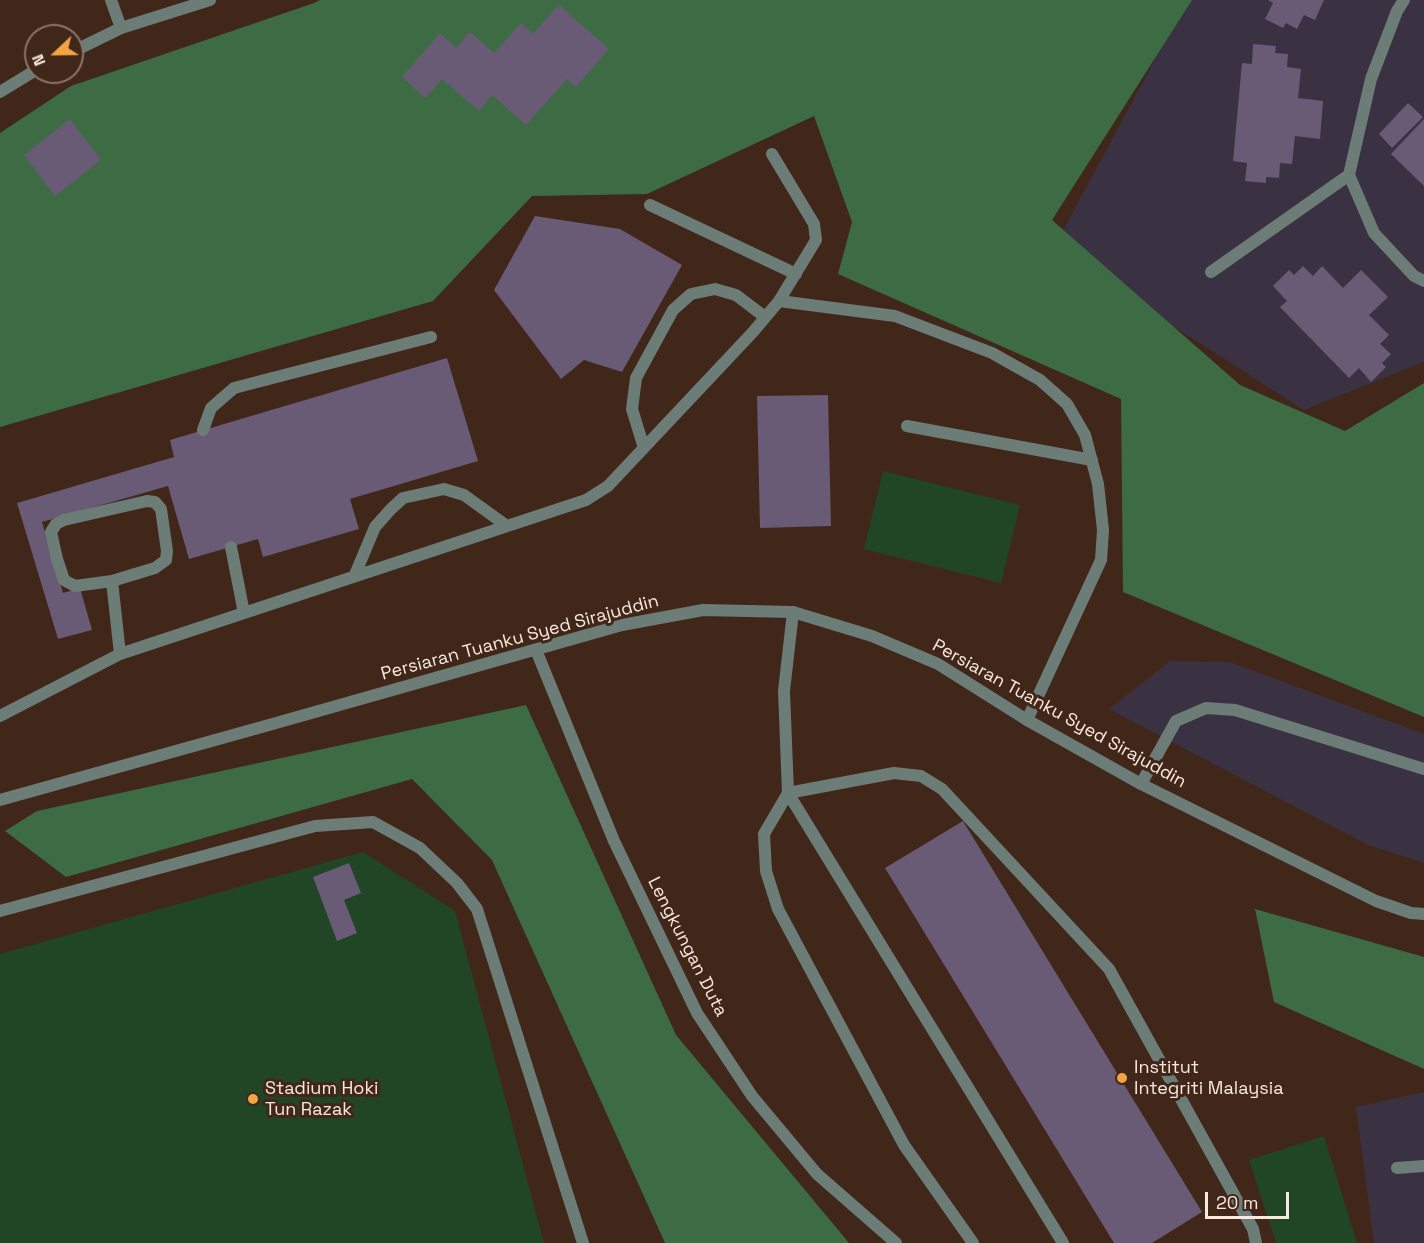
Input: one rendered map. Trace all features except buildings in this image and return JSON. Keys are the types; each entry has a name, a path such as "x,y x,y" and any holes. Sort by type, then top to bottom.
{"street":[{"path":"111,0 121,28"},
{"path":"84,46 121,28 210,0"},
{"path":"1404,0 1397,11 1371,79 1349,176 1374,233 1414,276 1424,281"},
{"path":"0,92 24,77"},
{"path":"0,716 120,654 586,500 608,486 780,301 816,240 814,224 772,154"},
{"path":"1211,272 1349,176"},
{"path":"650,205 796,274"},
{"path":"644,448 632,409 636,378 673,310 691,294 715,289 736,295 765,317"},
{"path":"780,301 895,316 992,353 1040,380 1067,404 1085,435 1098,484 1103,530 1101,560 1027,720"},
{"path":"203,430 211,408 234,388 430,337"},
{"path":"907,426 1092,460"},
{"path":"354,577 375,527 403,498 444,489 464,495 507,526"},
{"path":"147,501 154,502 161,509 167,550 166,560 154,568 112,581 75,586 64,580 51,532 56,524 64,520 147,501"},
{"path":"231,547 244,614"},
{"path":"112,581 120,654"},
{"name":"Persiaran Tuanku Syed Sirajuddin","path":"0,800 622,625 703,610 794,612 872,636 938,663 1027,720 1142,784 1376,901 1412,913 1424,914"},
{"path":"794,612 784,691 788,793 1064,1243"},
{"name":"Lengkungan Duta","path":"536,650 614,841 697,1013 752,1096 817,1174 896,1243"},
{"path":"1142,784 1176,721 1206,708 1235,710 1424,769"},
{"path":"973,1243 904,1145 778,909 766,871 764,834 788,793 894,772 921,776 942,789 1109,969 1253,1230 1256,1243"},
{"path":"0,911 315,826 373,822 420,848 457,883 477,909 584,1243"},
{"path":"1397,1168 1424,1166"}],"shaded area":[{"path":"1187,0 1424,0 1424,362 1304,410 1053,249"},
{"path":"1170,661 1230,662 1424,734 1424,863 1368,845 1109,709"},
{"path":"1424,1092 1424,1243 1374,1243 1356,1107"}],"green space":[{"path":"320,0 1192,0 1052,220 1240,385 1345,431 1424,383 1424,717 1123,592 1121,399 838,274 852,222 814,116 647,194 532,196 433,301 0,427 0,133 71,86 84,84 84,82"},
{"path":"883,471 1020,505 1001,583 864,549"},
{"path":"526,705 676,1035 849,1243 665,1243 492,860 412,779 66,877 5,831 37,811"},
{"name":"Stadium Hoki Tun Razak","path":"363,852 455,911 544,1243 0,1243 0,954"},
{"path":"1255,909 1424,957 1424,1069 1274,1002"},
{"path":"1324,1136 1357,1243 1276,1243 1249,1160"}],"place":[{"name":"Institut Integriti Malaysia","path":"1122,1078"},
{"name":"Stadium Hoki Tun Razak","path":"253,1099"}]}
